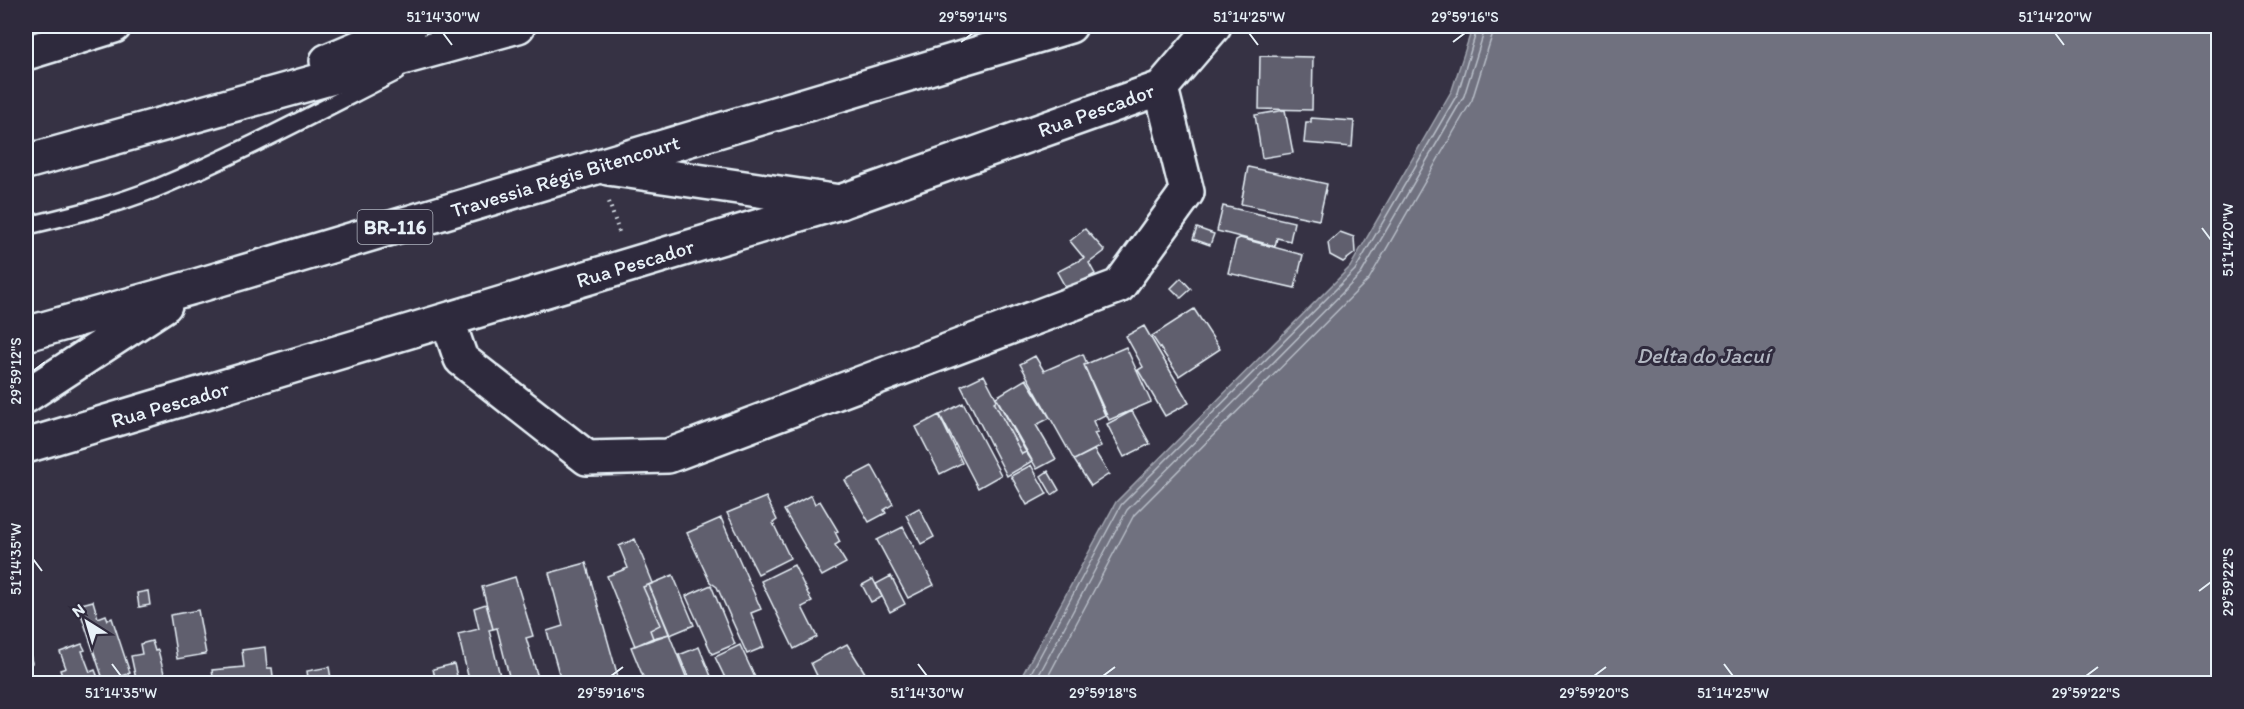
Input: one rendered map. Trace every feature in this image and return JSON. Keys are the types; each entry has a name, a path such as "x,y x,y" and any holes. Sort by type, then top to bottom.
{"main road":[{"path":"26,53 114,26"},
{"path":"212,109 410,26"},
{"path":"26,162 518,26"},
{"name":"Travessia Régis Bitencourt","path":"26,334 193,287 1070,26"},
{"name":"Rua Pescador","path":"26,446 840,202 1161,88 1214,26"},
{"path":"448,321 461,359 587,458 668,456 1119,286 1187,192 1161,88"},
{"path":"597,166 840,202"},
{"path":"26,396 193,287"}],"lane":[{"path":"26,226 67,216 155,188 252,145 450,45"}],"water":[{"name":"Delta do Jacuí","path":"1473,26 2218,26 2218,683 1018,683 1116,502 1350,267 1452,90"}],"building":[{"path":"1260,56 1313,57 1312,110 1259,109"},
{"path":"1285,110 1293,153 1262,158 1255,115"},
{"path":"1311,118 1354,121 1352,147 1304,143 1306,122 1311,122"},
{"path":"1248,167 1327,184 1319,220 1241,204"},
{"path":"1223,206 1294,222 1290,241 1277,238 1275,246 1217,231"},
{"path":"1197,228 1214,234 1210,245 1193,239"},
{"path":"1085,229 1105,251 1089,263 1095,274 1067,290 1057,272 1084,258 1070,241"},
{"path":"1340,232 1354,237 1355,253 1343,262 1330,255 1328,243"},
{"path":"1240,238 1303,255 1295,288 1228,273 1236,240"},
{"path":"1181,278 1191,289 1181,298 1171,288"},
{"path":"1194,309 1220,349 1179,376 1152,336"},
{"path":"1144,326 1189,403 1165,416 1138,370 1143,367 1126,336"},
{"path":"1126,347 1151,402 1109,420 1084,365"},
{"path":"1083,354 1087,364 1084,365 1105,415 1093,421 1098,432 1094,433 1101,446 1074,460 1020,364 1035,356 1044,371"},
{"path":"984,375 997,400 994,402 1022,454 1026,452 1032,461 1007,476 961,386"},
{"path":"1026,379 1050,418 1036,425 1056,459 1037,469 996,397"},
{"path":"997,400 1026,452 1022,454 994,402"},
{"path":"963,403 1001,475 978,488 940,415"},
{"path":"1132,411 1150,444 1124,457 1107,424"},
{"path":"939,415 962,463 940,474 916,427"},
{"path":"1094,450 1109,474 1091,486 1074,460"},
{"path":"1031,465 1047,494 1027,505 1011,476"},
{"path":"872,466 893,504 884,510 886,513 869,522 845,480"},
{"path":"1048,471 1059,490 1052,495 1041,476"},
{"path":"811,495 815,504 820,501 838,531 835,532 840,542 835,545 846,563 822,576 784,510"},
{"path":"766,497 777,520 773,523 790,558 758,574 727,513"},
{"path":"919,508 934,537 921,544 906,515"},
{"path":"721,518 761,609 751,613 764,647 747,654 717,587 710,582 687,533"},
{"path":"903,527 934,585 908,598 877,540"},
{"path":"635,539 653,583 643,587 660,625 650,630 653,638 635,646 607,576 628,568 619,546"},
{"path":"586,563 620,684 562,684 550,642 547,631 563,626 549,573"},
{"path":"794,565 812,602 802,607 817,637 794,649 761,581"},
{"path":"673,575 694,625 670,635 649,585"},
{"path":"891,576 905,604 890,612 876,584"},
{"path":"515,577 533,636 526,638 540,684 511,684 497,628 493,629 482,587"},
{"path":"873,579 882,597 871,602 862,585"},
{"path":"649,585 669,634 653,638 650,630 660,625 643,587"},
{"path":"711,585 735,644 712,654 686,596"},
{"path":"148,591 150,605 139,607 137,593"},
{"path":"93,601 98,618 106,615 108,620 112,618 130,673 104,682 78,605"},
{"path":"486,604 493,629 489,630 502,684 470,684 458,634 479,629 474,608"},
{"path":"198,610 206,654 177,659 170,615"},
{"path":"669,634 687,679 676,684 646,684 631,647"},
{"path":"26,637 32,663 26,665"},
{"path":"152,641 155,651 158,650 166,681 137,684 131,656 142,654 140,644"},
{"path":"82,644 85,650 82,651 90,672 95,670 99,680 89,684 65,684 60,670 66,668 60,652"},
{"path":"847,644 872,684 844,684 841,678 831,684 821,684 811,663"},
{"path":"740,645 758,684 728,684 715,657"},
{"path":"265,647 267,668 272,668 274,684 245,684 245,681 214,684 212,670 244,667 242,650"},
{"path":"699,647 713,681 712,684 691,684 679,655"},
{"path":"454,664 459,684 422,684 435,678 433,669"},
{"path":"329,667 332,684 309,684 307,671"}]}
